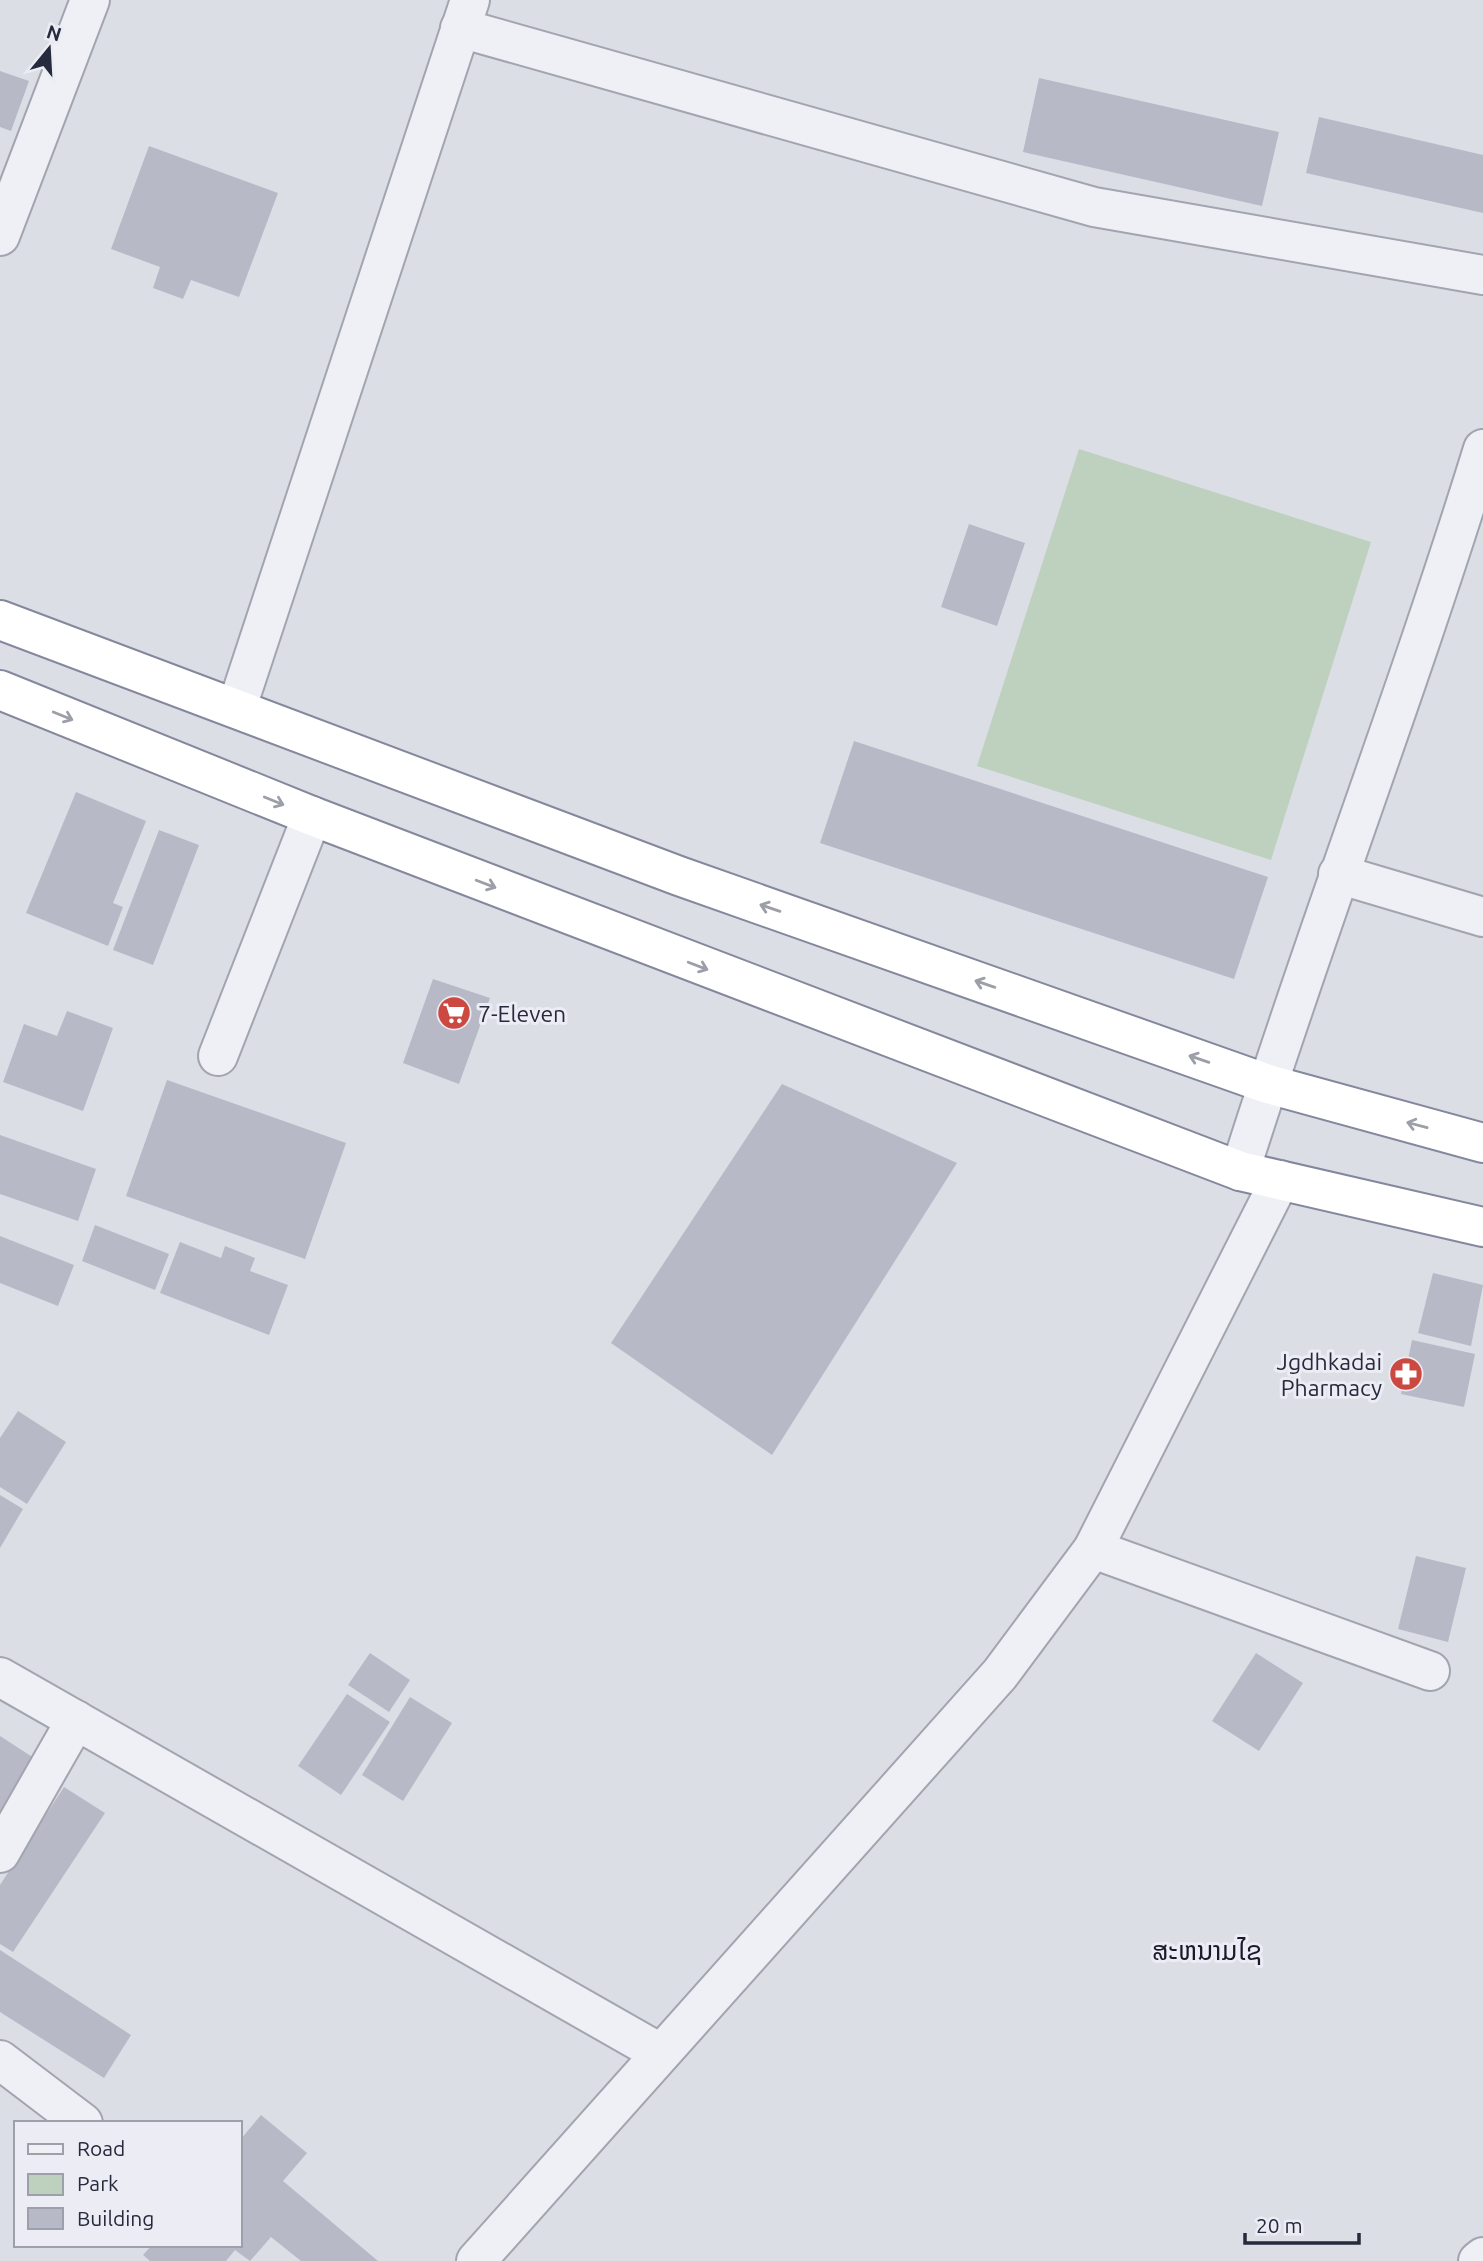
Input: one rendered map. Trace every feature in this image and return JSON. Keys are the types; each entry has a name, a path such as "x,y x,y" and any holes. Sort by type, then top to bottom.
{"highway":[{"path":"0,620 237,707 679,876 1268,1084 1483,1143"},
{"path":"0,690 312,816 1240,1171 1483,1227"}],"street":[{"path":"0,236 90,0"},
{"path":"237,707 465,14 1094,207 1483,275"},
{"path":"1240,1171 1338,874 1449,558 1483,449"},
{"path":"218,1056 312,816"},
{"path":"1338,874 1483,917"},
{"path":"476,2261 660,2053 867,1827 1000,1674 1093,1549 1280,1180"},
{"path":"1093,1549 1430,1671"},
{"path":"0,1677 660,2053"},
{"path":"0,1853 76,1720"},
{"path":"0,2060 80,2121"},
{"path":"1478,2261 1483,2257"}],"green space":[{"path":"1079,449 1371,542 1271,860 977,766"}],"building":[{"path":"0,71 29,81 11,131 0,127"},
{"path":"1039,78 1279,132 1262,206 1023,152"},
{"path":"1319,117 1483,155 1483,213 1306,173"},
{"path":"149,146 278,193 239,297 191,280 183,299 153,288 160,267 111,249"},
{"path":"969,524 1025,543 997,626 941,607"},
{"path":"854,741 1268,877 1234,979 820,843"},
{"path":"76,792 146,821 113,903 123,907 108,946 26,913"},
{"path":"159,830 199,845 153,965 113,950"},
{"path":"433,979 490,998 459,1084 403,1063"},
{"path":"67,1011 113,1028 83,1111 3,1082 24,1024 57,1036"},
{"path":"167,1080 346,1143 305,1259 126,1196"},
{"path":"782,1084 957,1163 772,1455 611,1343"},
{"path":"0,1135 96,1169 78,1221 0,1194"},
{"path":"95,1225 169,1254 155,1290 82,1261"},
{"path":"0,1236 74,1265 58,1306 0,1283"},
{"path":"180,1242 221,1258 225,1246 255,1258 250,1271 288,1285 269,1335 160,1293"},
{"path":"1433,1273 1483,1285 1471,1346 1418,1333"},
{"path":"1412,1340 1475,1354 1464,1407 1401,1394"},
{"path":"18,1411 66,1442 27,1504 0,1487 0,1438"},
{"path":"0,1495 23,1509 0,1548"},
{"path":"1416,1556 1466,1568 1448,1642 1398,1629"},
{"path":"370,1653 410,1680 389,1712 348,1685"},
{"path":"1256,1653 1303,1683 1259,1751 1212,1721"},
{"path":"347,1694 390,1722 341,1795 298,1766"},
{"path":"410,1697 452,1723 403,1801 362,1775"},
{"path":"0,1736 37,1760 0,1817"},
{"path":"64,1787 105,1813 13,1952 0,1944 0,1885"},
{"path":"0,1950 131,2035 104,2078 0,2012"},
{"path":"261,2115 307,2153 283,2181 378,2261 301,2261 271,2237 250,2261 235,2250 226,2261 150,2261 143,2255 150,2247 242,2247 242,2138"}],"place":[{"name":"7-Eleven","path":"454,1013"},
{"name":"Jgdhkadai Pharmacy","path":"1406,1374"}],"district":[{"name":"ສະຫນາມໄຊ","path":"1207,1950"}]}
